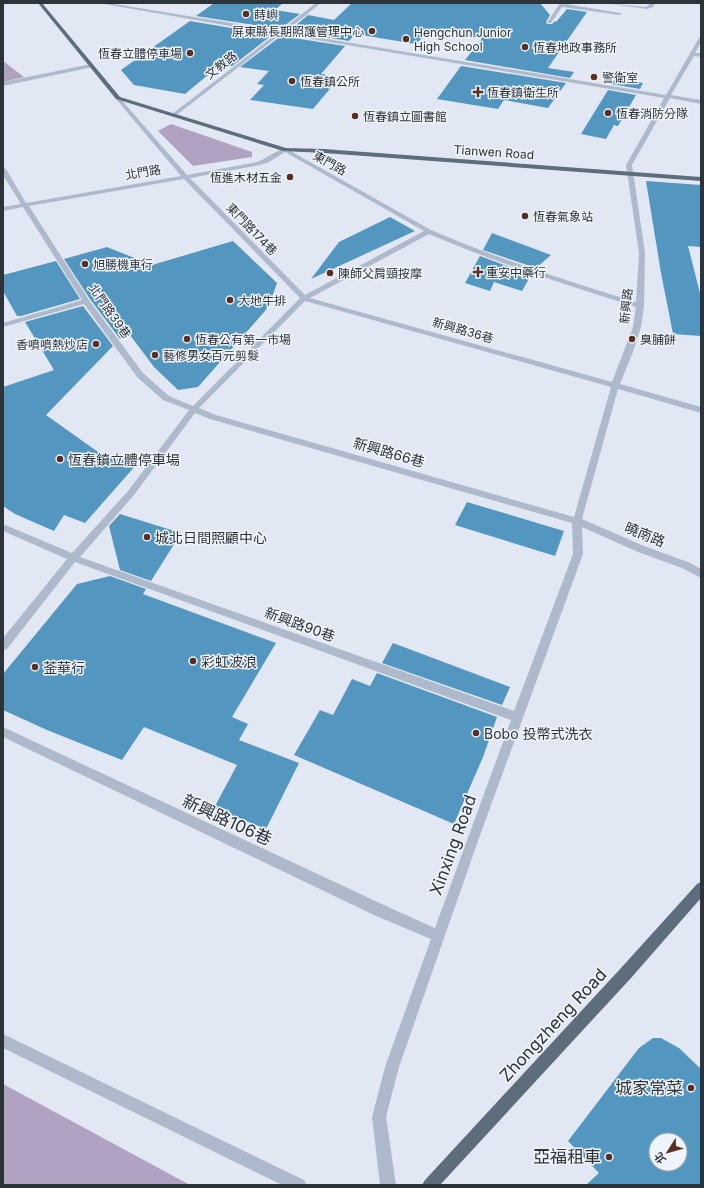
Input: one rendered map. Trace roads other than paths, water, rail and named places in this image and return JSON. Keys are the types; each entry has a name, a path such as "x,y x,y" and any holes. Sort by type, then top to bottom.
{"main road":[{"path":"40,3 118,98"},
{"name":"東門路","path":"118,98 285,150"},
{"name":"Tianwen Road","path":"285,150 324,151 701,179"},
{"name":"Zhongzheng Road","path":"430,1185 626,973 701,888"}],"street":[{"path":"100,3 701,102"},
{"name":"文教路","path":"174,115 319,3"},
{"path":"606,3 646,8 651,6 653,3"},
{"path":"550,22 562,4 620,15 624,6"},
{"name":"新興路","path":"577,521 615,386 629,352 637,327 640,306 642,253 632,189 632,173 629,164 701,38"},
{"path":"692,54 701,55"},
{"path":"3,84 91,66"},
{"name":"東門路174巷","path":"118,98 185,176 304,298"},
{"name":"北門路","path":"3,209 258,164 267,161 285,150"},
{"name":"東門路","path":"285,150 429,231 454,242 507,262 640,306"},
{"name":"北門路39巷","path":"3,169 24,205 86,301 140,375 166,398 194,409"},
{"path":"3,646 73,558 131,493 194,409 304,298 429,231"},
{"name":"新興路36巷","path":"304,298 701,410"},
{"path":"3,325 86,301"},
{"name":"新興路66巷","path":"194,409 213,417 577,521"},
{"name":"曉南路","path":"577,521 701,574"},
{"name":"Xinxing Road","path":"388,1185 379,1117 395,1060 517,716 578,554 577,521"},
{"path":"3,527 73,558"},
{"name":"新興路90巷","path":"73,558 517,716"},
{"name":"新興路106巷","path":"3,732 381,911 438,936"},
{"path":"3,1040 299,1185"}],"place":[{"name":"蒔嶼","path":"246,14"},
{"name":"屏東縣長期照護管理中心","path":"372,31"},
{"name":"Hengchun Junior High School","path":"406,39"},
{"name":"恆春地政事務所","path":"525,47"},
{"name":"恆春立體停車場","path":"190,53"},
{"name":"警衛室","path":"594,77"},
{"name":"恆春鎮公所","path":"292,81"},
{"name":"恆春鎮衛生所","path":"478,92"},
{"name":"恆春消防分隊","path":"608,113"},
{"name":"恆春鎮立圖書館","path":"355,116"},
{"name":"恆進木材五金","path":"290,177"},
{"name":"恆春氣象站","path":"525,216"},
{"name":"旭勝機車行","path":"85,264"},
{"name":"重安中藥行","path":"478,272"},
{"name":"陳師父肩頸按摩","path":"330,273"},
{"name":"大地牛排","path":"230,300"},
{"name":"恆春公有第一市場","path":"187,339"},
{"name":"臭脯餅","path":"632,339"},
{"name":"香噴噴熱炒店","path":"96,344"},
{"name":"藝修男女百元剪髮","path":"155,355"},
{"name":"恆春鎮立體停車場","path":"60,459"},
{"name":"城北日間照顧中心","path":"147,537"},
{"name":"彩虹波浪","path":"193,661"},
{"name":"菳華行","path":"35,667"},
{"name":"Bobo 投幣式洗衣","path":"476,733"},
{"name":"城家常菜","path":"691,1088"},
{"name":"亞福租車","path":"609,1157"}]}
